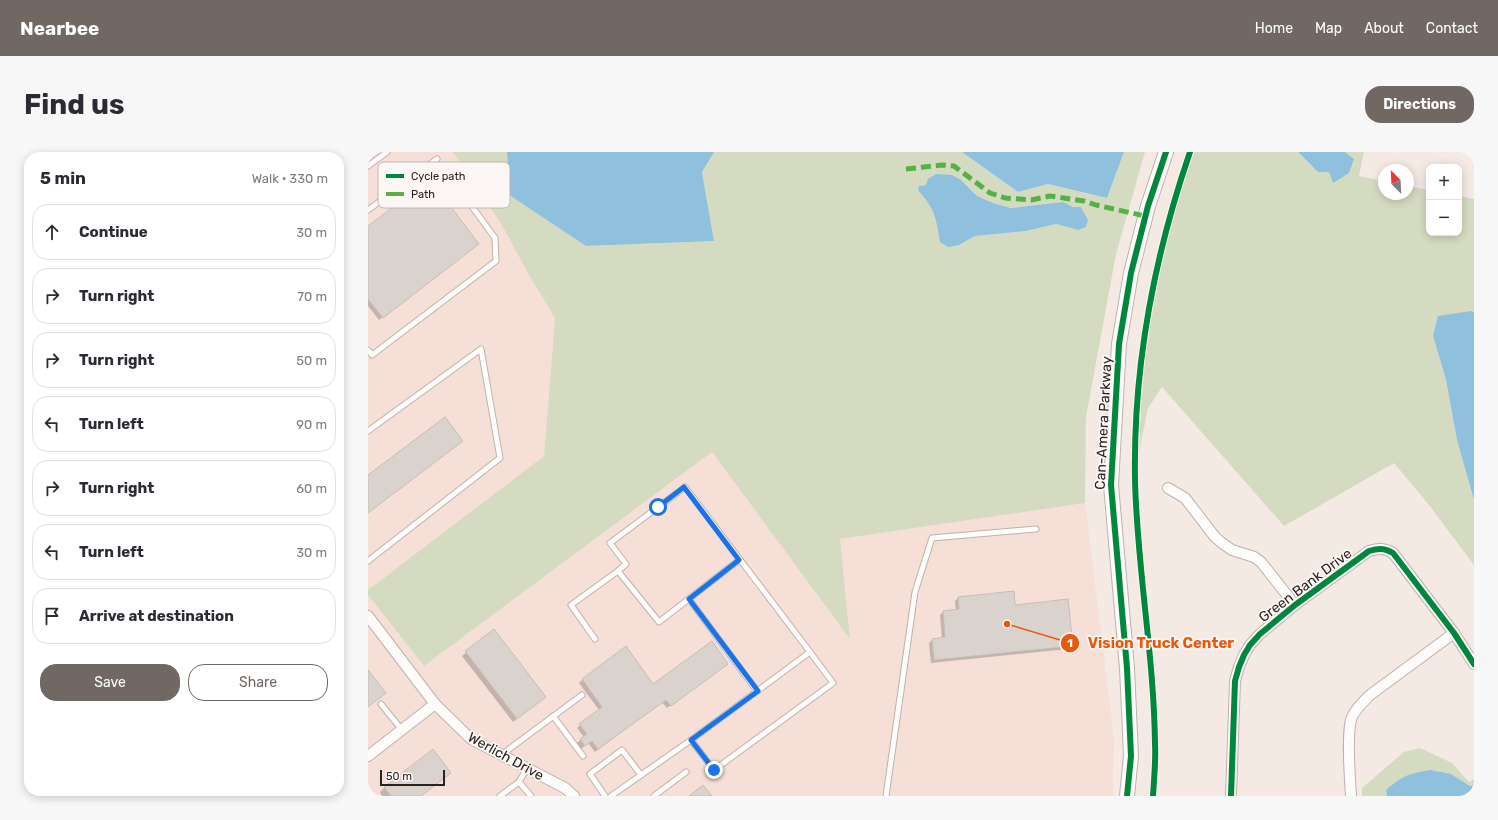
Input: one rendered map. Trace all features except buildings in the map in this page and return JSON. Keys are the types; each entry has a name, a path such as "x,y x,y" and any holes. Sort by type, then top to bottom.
{"main road":[{"name":"Can-Amera Parkway","path":"1128,796 1131,756 1127,668 1111,485 1118,352 1133,266 1148,206 1166,152"}],"street":[{"path":"1168,488 1185,498 1215,537 1222,543 1232,550 1254,557 1261,562 1295,605"},
{"name":"Green Bank Drive","path":"1231,796 1235,681 1239,667 1250,645 1260,634 1295,605 1369,552 1378,548 1393,553 1454,633 1474,664"},
{"name":"Werlich Drive","path":"368,616 435,704 471,739 565,788 574,796"},
{"path":"1351,796 1350,732 1352,717 1360,705 1370,695 1454,633"},
{"path":"368,756 435,704"}],"lane":[{"path":"368,166 381,154 387,152"},
{"path":"432,162 437,158"},
{"path":"368,210 378,202"},
{"path":"368,350 372,355 496,261 495,238 473,208"},
{"path":"368,431 481,349 500,458 368,561"},
{"path":"595,639 571,605 626,564 610,543 684,487 833,683 714,770 691,740"},
{"path":"886,796 915,592 932,538 1036,528"},
{"path":"618,571 659,622 739,560"},
{"path":"689,599 758,691"},
{"path":"611,796 691,740 810,652"},
{"path":"501,755 582,695"},
{"path":"381,704 402,730"},
{"path":"553,716 584,756"},
{"path":"605,796 590,774 622,750 641,775"},
{"path":"500,796 519,782 527,768"},
{"path":"654,796 686,772"},
{"path":"519,782 531,796"}],"shaded area":[{"path":"368,152 453,152 460,162 378,162 378,208 491,208 500,222 555,318 544,456 368,590"},
{"path":"712,452 850,638 840,539 1085,503 1114,737 1113,796 368,796 368,595 424,666"}],"green space":[{"path":"453,152 507,152 507,162 460,162"},
{"path":"714,152 962,152 1018,192 1048,184 1107,198 1124,152 1145,152 1116,254 1086,417 1085,503 840,539 850,639 712,452 424,666 368,595 368,590 544,456 555,318 491,208 510,208 510,196 586,246 714,241 702,172","holes":["961,180 977,196 993,203 1011,208 1063,203 1073,207 1081,207 1084,212 1078,230 1056,224 1026,231 975,236 959,245 940,242 932,208 919,190 919,186"]},
{"path":"1190,152 1298,152 1318,172 1354,159 1345,152 1364,152 1359,176 1378,180 1378,200 1414,200 1414,187 1426,189 1426,236 1462,236 1462,197 1474,199 1474,312 1471,311 1433,336 1446,380 1457,440 1474,500 1474,565 1429,505 1394,463 1284,526 1162,387 1148,408 1139,452 1144,336 1174,202"},
{"path":"1420,748 1452,763 1469,782 1474,779 1474,785 1470,786 1451,774 1386,790 1387,796 1362,796 1362,788 1404,752"}],"water":[{"path":"507,152 714,152 702,172 714,241 586,246 510,196 510,162 507,162"},
{"path":"962,152 1124,152 1107,198 1048,184 1018,192"},
{"path":"1298,152 1345,152 1354,159 1349,173 1333,183 1329,172 1318,172"},
{"path":"936,174 952,175 961,180 977,196 993,203 1011,208 1063,202 1073,207 1081,207 1088,220 1086,227 1078,230 1056,224 1026,231 975,236 959,245 948,247 940,242 934,214 918,190 919,186 926,185 928,179"},
{"path":"1471,311 1474,312 1474,500 1457,440 1446,380 1433,336 1438,316"},
{"path":"1430,770 1451,774 1470,786 1474,785 1474,796 1387,796 1386,790 1397,781 1411,774"}],"marked path":[{"path":"906,169 942,165 954,166 990,193 1005,198 1031,200 1050,196 1084,201 1145,216"}],"cycle path":[{"path":"1127,796 1131,756 1127,668 1111,485 1119,344 1131,273 1148,206 1166,152"},
{"path":"1153,796 1155,757 1154,711 1136,513 1135,438 1142,355 1148,313 1166,232 1190,152"},
{"path":"1231,796 1235,681 1244,655 1250,645 1260,634 1295,605 1369,551 1381,549 1393,553 1454,633 1474,664"}],"place":[{"name":"Vision Truck Center","path":"1007,624"}],"route":[{"path":"658,507 684,487 739,560 689,599 758,691 691,740 714,770"}]}
